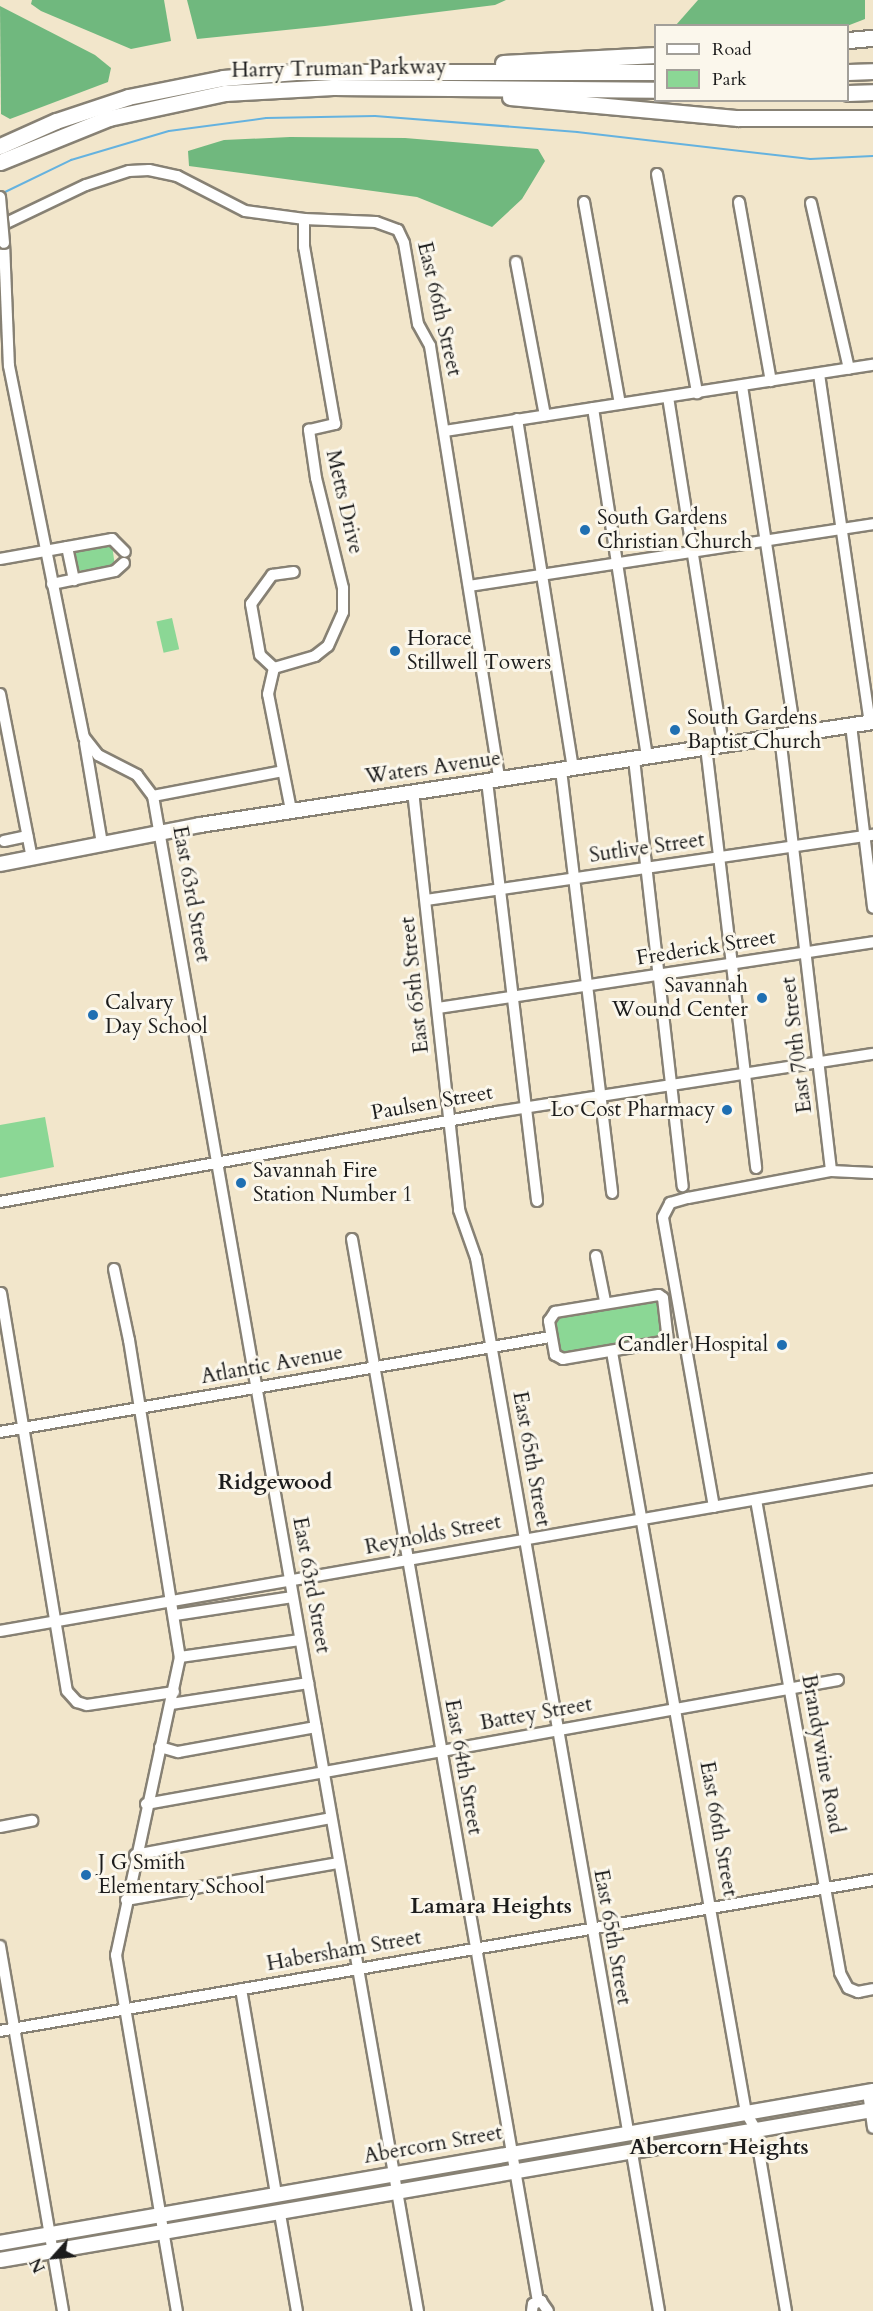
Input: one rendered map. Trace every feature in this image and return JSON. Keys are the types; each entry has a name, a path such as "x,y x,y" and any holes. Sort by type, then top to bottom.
{"highway":[{"path":"849,40 873,38"},
{"path":"223,78 345,65 483,64 654,55"},
{"path":"849,72 873,71"},
{"name":"Harry Truman Parkway","path":"0,146 116,101 223,78 296,72 654,72"},
{"path":"388,87 738,118 873,118"},
{"name":"Harry Truman Parkway","path":"0,162 86,126 178,100 261,89 388,87 654,90"},
{"path":"849,93 873,92"}],"main road":[{"name":"Waters Avenue","path":"0,864 160,832 291,810 871,722"},
{"name":"Abercorn Street","path":"0,2243 662,2125 871,2092"},
{"name":"Abercorn Street","path":"0,2260 280,2214 514,2171 632,2153 755,2128 872,2110"},
{"path":"632,2153 643,2133 662,2125"},
{"path":"605,2157 625,2144 628,2131"},
{"path":"280,2214 288,2199 303,2188"},
{"path":"262,2216 275,2201 276,2193"}],"street":[{"name":"East 66th Street","path":"0,226 86,185 129,171 149,170 177,176 245,211 304,219 376,222 394,227 401,234 418,324 430,346 469,586 493,780 500,890 537,1202"},
{"path":"657,174 696,393"},
{"path":"0,197 4,243 5,367 84,737 102,844"},
{"path":"584,202 620,404"},
{"path":"739,202 771,381"},
{"path":"811,203 849,369"},
{"name":"Metts Drive","path":"274,668 315,656 328,646 343,612 343,588 316,478 309,430 335,424 304,247 304,219"},
{"path":"516,262 545,415"},
{"path":"445,431 873,365"},
{"path":"819,374 871,722"},
{"path":"742,386 795,734"},
{"path":"668,397 723,745"},
{"path":"593,408 617,564 641,758 646,868 683,1186"},
{"path":"517,419 542,575 567,769 573,879 612,1193"},
{"path":"469,586 873,524"},
{"path":"0,558 112,539 125,552"},
{"path":"67,547 74,580"},
{"path":"52,584 115,571 124,563"},
{"path":"291,810 268,694 274,668 260,655 250,604 272,575 294,572"},
{"path":"0,694 32,859"},
{"path":"851,725 869,835 873,908"},
{"name":"East 70th Street","path":"780,736 831,1171"},
{"path":"84,737 98,755 137,776 153,796 283,771"},
{"path":"706,747 756,1168"},
{"name":"East 65th Street","path":"413,791 459,1210 476,1258 591,1929 628,2131"},
{"name":"East 63rd Street","path":"153,796 418,2311"},
{"name":"Sutlive Street","path":"426,900 869,835"},
{"path":"4,841 27,836"},
{"name":"Frederick Street","path":"438,1008 873,942"},
{"name":"Paulsen Street","path":"0,1202 448,1120 873,1054"},
{"path":"714,1507 665,1227 666,1211 670,1203 688,1198 831,1171 873,1173"},
{"name":"East 64th Street","path":"352,1239 510,2153 538,2301"},
{"path":"596,1256 605,1301"},
{"path":"114,1269 175,1615 180,1657 135,1855 117,1955 123,2010 177,2311"},
{"path":"1,1293 67,1691 77,1702 87,1706 308,1683"},
{"path":"659,1295 663,1298 668,1341 563,1359 555,1354 550,1337 552,1314 605,1301 659,1295"},
{"name":"Atlantic Avenue","path":"0,1432 550,1337"},
{"name":"East 66th Street","path":"612,1352 678,1708 746,2113 755,2128 786,2311"},
{"name":"Reynolds Street","path":"0,1631 873,1479"},
{"name":"Brandywine Road","path":"756,1500 844,1985 858,1992 873,1989"},
{"path":"175,1615 293,1597"},
{"path":"180,1657 300,1640"},
{"name":"Battey Street","path":"146,1804 559,1732 838,1680"},
{"path":"160,1747 178,1752 316,1728"},
{"path":"135,1855 331,1818"},
{"path":"0,1827 32,1821"},
{"path":"126,1900 339,1863"},
{"name":"Habersham Street","path":"0,2031 873,1880"},
{"path":"0,1946 63,2311"},
{"path":"241,1989 276,2193"},
{"path":"871,2092 873,2128"},
{"path":"632,2153 659,2311"},
{"path":"280,2214 297,2311"},
{"path":"531,2311 538,2301 546,2304 548,2311"}],"green space":[{"path":"32,0 164,0 171,41 131,49 41,11 31,4"},
{"path":"187,0 506,0 495,5 197,39"},
{"path":"698,0 865,0 865,19 849,25 677,24"},
{"path":"0,6 95,55 111,68 108,82 10,119 1,114"},
{"path":"290,137 405,138 538,149 545,161 522,199 492,227 417,197 189,166 188,151 224,140"},
{"path":"112,545 115,566 74,572 71,551"},
{"path":"172,618 179,649 164,653 156,622"},
{"path":"45,1117 54,1167 0,1178 0,1125"},
{"path":"657,1301 665,1336 560,1357 552,1325 554,1317"}],"waterway":[{"path":"3,193 71,160 169,131 266,118 375,116 577,132 810,159 873,156"}],"place":[{"name":"South Gardens Christian Church","path":"585,530"},
{"name":"Horace Stillwell Towers","path":"395,651"},
{"name":"South Gardens Baptist Church","path":"675,730"},
{"name":"Savannah Wound Center","path":"762,998"},
{"name":"Calvary Day School","path":"93,1015"},
{"name":"Lo Cost Pharmacy","path":"727,1110"},
{"name":"Savannah Fire Station Number 1","path":"241,1183"},
{"name":"Candler Hospital","path":"782,1345"},
{"name":"J G Smith Elementary School","path":"86,1875"}],"district":[{"name":"Ridgewood","path":"275,1483"},
{"name":"Lamara Heights","path":"491,1907"},
{"name":"Abercorn Heights","path":"719,2148"}]}
